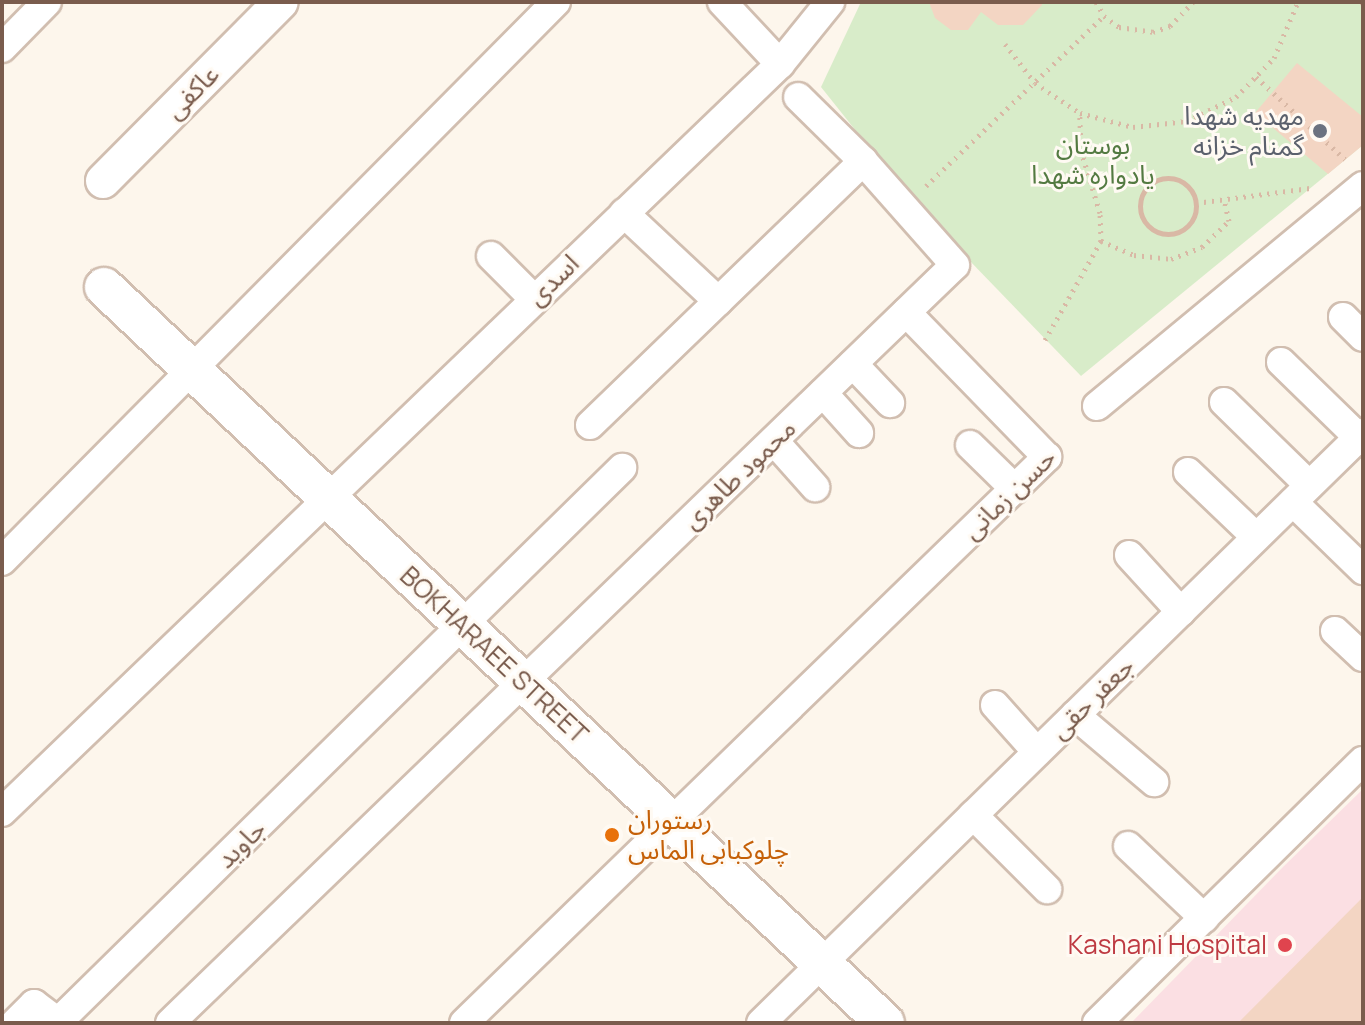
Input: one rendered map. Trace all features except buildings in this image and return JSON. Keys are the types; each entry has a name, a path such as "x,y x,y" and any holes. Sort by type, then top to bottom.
{"main road":[{"name":"BOKHARAEE STREET","path":"104,287 885,1023"}],"street":[{"path":"2,48 47,2"},
{"name":"عاکفی","path":"103,181 281,2"},
{"path":"2,561 556,2"},
{"path":"722,2 780,64"},
{"name":"اسدی","path":"2,812 780,64 815,8"},
{"path":"590,425 863,161 798,97"},
{"name":"محمود طاهری","path":"170,1023 955,265 863,161"},
{"path":"1097,406 1363,186"},
{"path":"624,213 718,301"},
{"path":"491,256 534,299"},
{"name":"حسن زمانی","path":"464,1023 1047,457 906,312"},
{"path":"1343,317 1363,337"},
{"path":"1281,362 1361,435"},
{"path":"853,364 890,403"},
{"path":"823,393 859,433"},
{"path":"1224,402 1363,570"},
{"name":"جعفر حقی","path":"761,1023 1361,435"},
{"path":"774,441 815,487"},
{"path":"970,445 1015,489"},
{"path":"464,626 622,468"},
{"path":"1188,472 1256,537"},
{"path":"1129,555 1181,612"},
{"name":"جاوید","path":"15,1023 34,1004 58,1022 464,626"},
{"path":"1335,631 1363,657"},
{"path":"995,705 1037,752"},
{"path":"1075,715 1154,782"},
{"path":"1097,1023 1363,761"},
{"path":"973,815 1047,889"},
{"path":"1128,846 1204,918"}],"path":[{"path":"1096,2 1104,16 1119,27 1153,32 1170,26 1193,2"},
{"path":"1005,44 1035,83 1080,113 1133,127 1187,121 1236,97 1274,58 1298,2"},
{"path":"922,190 1104,16"},
{"path":"1256,77 1345,159"},
{"path":"1045,340 1101,241 1100,213 1081,151 1080,113"},
{"path":"1164,177 1189,186 1196,203 1192,221 1177,233 1158,233 1150,228 1140,212 1142,193 1164,177"},
{"path":"1196,203 1311,187"},
{"path":"1101,241 1134,255 1171,259 1202,247 1229,221 1224,199"}],"shaded area":[{"name":"Kashani Hospital","path":"1363,789 1363,1023 1131,1023 1282,868"}],"green space":[{"name":"بوستان یادواره شهدا","path":"861,2 1363,2 1363,145 1081,376 911,200 821,87"}],"place":[{"name":"مهدیه شهدا گمنام خزانه","path":"1320,131"},
{"name":"رستوران چلوکبابی الماس","path":"612,835"},
{"name":"Kashani Hospital","path":"1285,945"}]}
